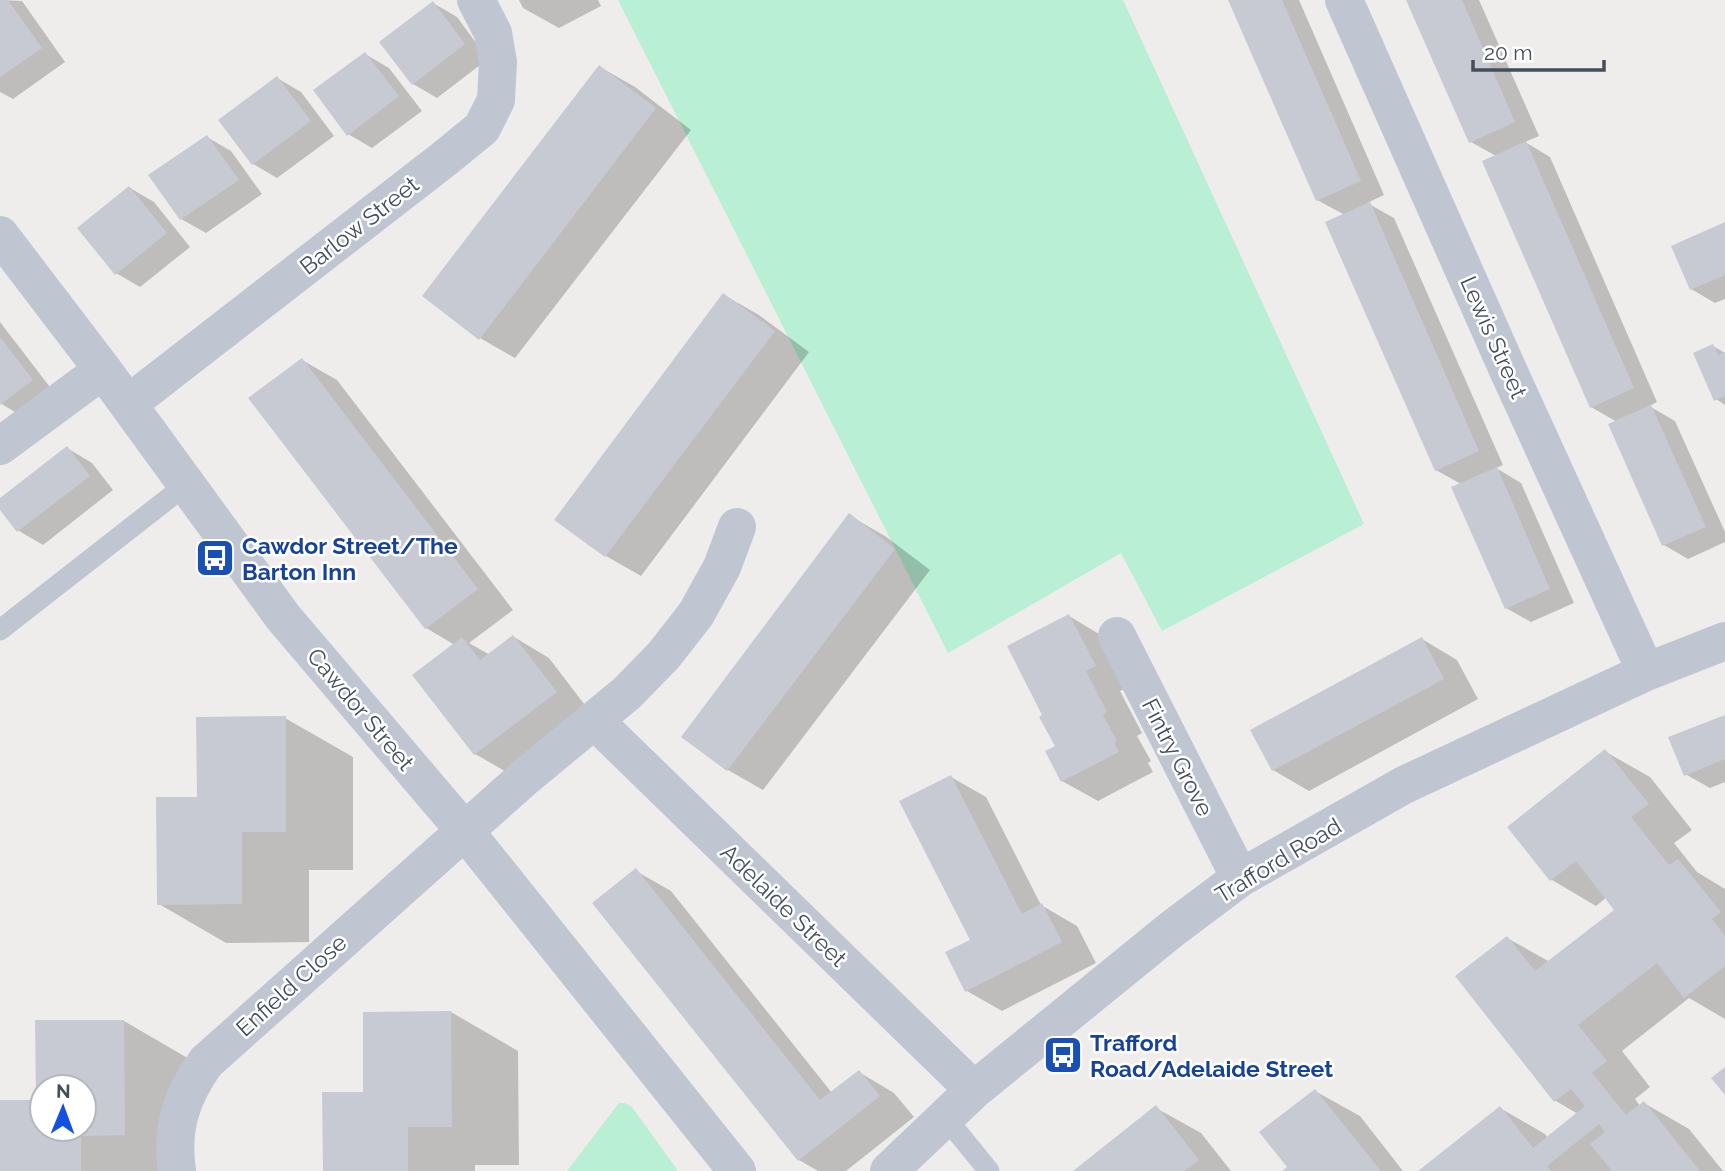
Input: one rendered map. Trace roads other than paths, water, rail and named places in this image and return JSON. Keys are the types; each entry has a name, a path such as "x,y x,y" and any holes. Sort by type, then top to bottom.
{"street":[{"name":"Barlow Street","path":"128,404 482,128 496,100 498,62 493,33 476,0"},
{"name":"Lewis Street","path":"1344,0 1646,672"},
{"name":"Cawdor Street","path":"0,235 103,370 283,617 464,830 737,1171"},
{"path":"0,446 103,370"},
{"path":"464,830 595,721 664,655 695,614 722,567 737,527"},
{"name":"Fintry Grove","path":"1117,636 1240,878"},
{"name":"Trafford Road","path":"889,1171 974,1090 1172,929 1240,878 1404,785 1646,672 1725,641"},
{"name":"Adelaide Street","path":"595,721 974,1090"},
{"name":"Enfield Close","path":"177,1171 175,1129 180,1109 191,1082 206,1062 464,830"}],"lane":[{"path":"0,631 187,484"},
{"path":"945,1117 989,1171"}],"place":[{"name":"Cawdor Street/The Barton Inn","path":"215,558"},
{"name":"Trafford Road/Adelaide Street","path":"1063,1055"}]}
